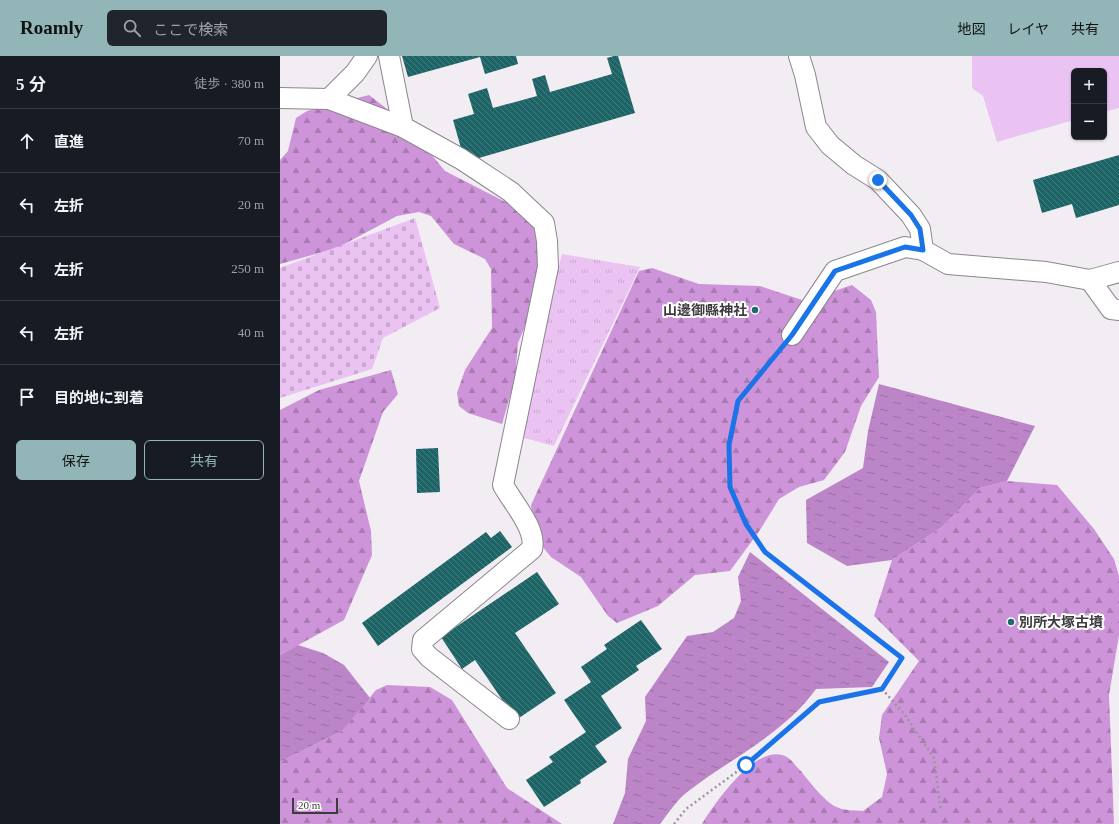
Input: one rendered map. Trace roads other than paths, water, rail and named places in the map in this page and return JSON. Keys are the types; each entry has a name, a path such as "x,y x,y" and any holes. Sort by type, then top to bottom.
{"street":[{"path":"329,99 355,73 367,56"},
{"path":"389,56 403,127"},
{"path":"799,56 805,75 816,127 830,145 854,165 878,180 911,215 920,229 923,250"},
{"path":"280,98 329,99 403,127 461,159 511,192 544,223 548,242 548,267 503,485 531,532 534,542 532,549 423,640 422,649 429,657 509,719"},
{"path":"792,335 835,271 905,247 923,250 948,264 1046,272 1090,280 1119,272"},
{"path":"1090,280 1111,309 1119,310"}],"water":[{"path":"879,384 1035,426 1007,481 980,488 942,527 892,560 847,566 807,543 806,500 863,468 868,431"},
{"path":"750,552 889,662 872,687 816,689 788,720 772,733 682,796 660,824 613,824 625,793 628,759 646,721 645,697 687,636 713,632 734,618 741,601 738,577"},
{"path":"298,645 323,653 344,665 370,698 342,731 280,762 280,655"}],"place":[{"name":"山邊御縣神社","path":"755,310"},
{"name":"別所大塚古墳","path":"1011,622"}]}
